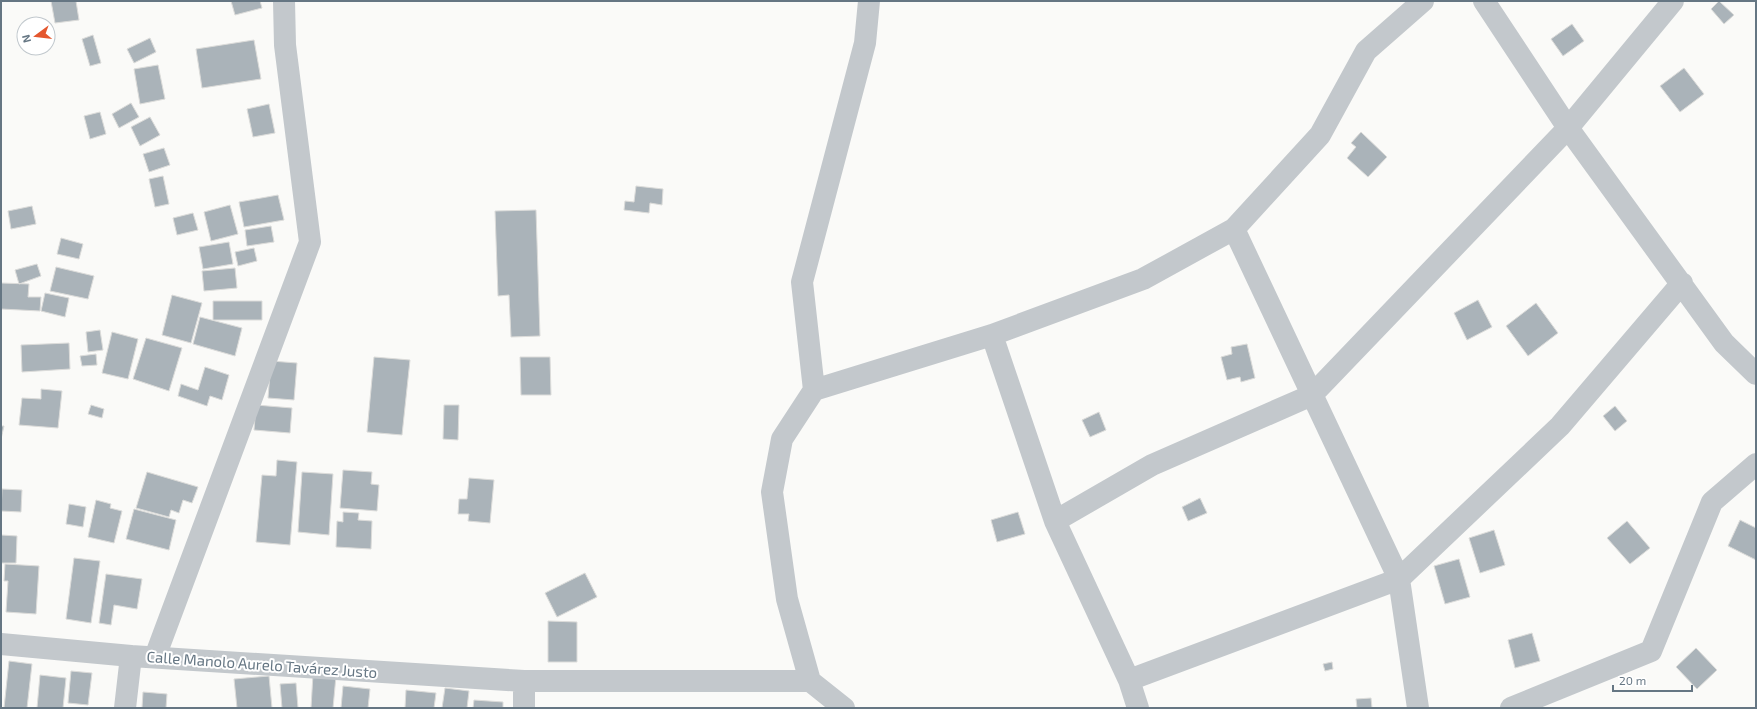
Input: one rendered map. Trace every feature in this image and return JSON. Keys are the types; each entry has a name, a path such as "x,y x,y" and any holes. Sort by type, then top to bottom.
{"street":[{"path":"155,657 310,242 286,45 284,1"},
{"path":"844,708 810,681 787,599 772,492 782,439 814,390 802,282 865,43 869,1"},
{"path":"814,390 992,335 1143,279 1234,229 1320,135 1366,51 1423,1"},
{"path":"1484,1 1568,128 1682,283 1724,343 1756,374"},
{"path":"1055,521 1152,465 1312,395 1568,128 1673,1"},
{"path":"1234,229 1399,579 1418,708"},
{"path":"1129,680 1399,579 1560,426 1682,283"},
{"path":"992,335 1055,521 1129,680 1138,708"},
{"path":"1511,708 1651,651 1712,502 1756,464"},
{"name":"Calle Manolo Aurelo Tavárez Justo","path":"1,644 131,656 524,681 810,681"},
{"path":"126,708 131,656"},
{"path":"524,681 524,708"}],"building":[{"path":"51,1 76,1 79,20 56,23 56,16 54,16"},
{"path":"231,1 260,1 262,8 235,15"},
{"path":"1719,1 1734,15 1724,24 1711,9"},
{"path":"1572,24 1584,41 1563,56 1551,39"},
{"path":"93,35 101,63 90,66 82,39"},
{"path":"150,38 156,52 134,63 127,49"},
{"path":"254,40 261,79 202,88 196,49"},
{"path":"158,65 165,99 140,104 134,69"},
{"path":"1684,68 1704,94 1680,112 1660,86"},
{"path":"131,103 139,117 119,128 112,114"},
{"path":"269,104 275,133 253,137 247,109"},
{"path":"100,112 106,134 90,139 84,116"},
{"path":"150,117 160,135 140,146 131,127"},
{"path":"1361,132 1387,157 1368,177 1347,158 1356,147 1351,143"},
{"path":"164,148 170,165 149,172 143,154"},
{"path":"163,176 169,204 155,207 149,179"},
{"path":"636,186 663,189 662,205 650,203 649,213 624,210 625,201 634,202"},
{"path":"278,195 284,220 244,227 239,202"},
{"path":"230,205 238,234 211,241 204,212"},
{"path":"32,206 36,224 11,229 8,211"},
{"path":"536,210 540,336 511,337 509,295 498,296 495,211"},
{"path":"193,213 198,230 177,235 173,218"},
{"path":"271,226 274,242 247,246 245,230"},
{"path":"61,238 83,244 79,259 57,254"},
{"path":"229,242 233,264 203,269 199,247"},
{"path":"254,248 257,261 238,266 235,252"},
{"path":"37,264 41,276 19,284 15,270"},
{"path":"56,267 94,276 88,299 50,291"},
{"path":"235,268 237,288 204,291 202,271"},
{"path":"1,283 29,284 28,297 41,297 40,311 1,309"},
{"path":"45,293 69,298 65,317 41,311"},
{"path":"172,295 202,303 191,343 162,335"},
{"path":"1478,300 1492,327 1467,340 1454,313"},
{"path":"213,301 262,301 262,320 213,320"},
{"path":"1536,303 1558,333 1528,356 1506,326"},
{"path":"200,317 242,328 235,356 193,344"},
{"path":"100,330 103,350 88,352 86,332"},
{"path":"112,332 138,339 128,379 102,373"},
{"path":"146,338 182,348 169,391 133,379"},
{"path":"69,343 70,369 22,372 21,345"},
{"path":"1247,344 1255,378 1241,382 1240,377 1227,380 1221,357 1232,354 1231,347"},
{"path":"96,354 97,365 82,366 80,356"},
{"path":"374,357 410,360 402,435 367,432"},
{"path":"520,357 550,357 551,395 521,395"},
{"path":"271,361 297,363 294,400 268,398"},
{"path":"205,367 229,375 222,400 210,396 207,406 178,396 181,384 198,390"},
{"path":"41,389 62,391 58,428 19,425 22,398 41,399"},
{"path":"91,405 104,409 102,418 88,414"},
{"path":"256,405 292,408 290,433 254,430"},
{"path":"444,405 459,405 458,440 443,439"},
{"path":"1615,406 1627,421 1615,431 1603,416"},
{"path":"1099,412 1106,430 1090,437 1082,420"},
{"path":"1,426 4,426 1,439"},
{"path":"277,460 297,462 290,545 256,542 262,475 276,476"},
{"path":"343,470 372,472 371,484 379,485 377,511 340,508"},
{"path":"147,472 198,487 192,503 183,500 179,513 171,510 169,517 136,508"},
{"path":"302,472 333,474 329,535 298,532"},
{"path":"469,478 494,480 490,523 468,521 469,514 458,514 459,499 467,499"},
{"path":"2,489 22,490 21,512 1,511"},
{"path":"1200,498 1207,513 1188,521 1182,507"},
{"path":"96,500 111,504 110,508 122,511 114,543 88,537"},
{"path":"69,504 86,507 83,527 66,524"},
{"path":"134,509 176,520 169,550 126,539"},
{"path":"343,512 359,513 358,520 372,521 371,549 336,547 337,521 343,522"},
{"path":"1018,512 1025,534 997,542 991,520"},
{"path":"1740,520 1756,528 1756,560 1728,546"},
{"path":"1627,521 1650,548 1630,564 1607,538"},
{"path":"1494,530 1505,565 1480,573 1469,538"},
{"path":"1,535 17,536 16,563 1,563"},
{"path":"74,558 100,561 91,623 66,619"},
{"path":"1459,559 1470,597 1445,604 1434,566"},
{"path":"5,564 39,566 36,614 6,612 8,581 4,581"},
{"path":"585,573 597,597 557,617 545,593"},
{"path":"106,574 142,579 137,609 114,605 111,625 99,623"},
{"path":"548,621 577,622 577,662 548,662"},
{"path":"1532,633 1540,661 1515,668 1508,640"},
{"path":"1696,648 1717,670 1697,689 1676,667"},
{"path":"9,661 32,664 27,708 4,708"},
{"path":"1332,662 1333,669 1325,671 1323,664"},
{"path":"71,671 92,673 88,705 68,703"},
{"path":"313,674 336,676 333,708 311,708"},
{"path":"40,675 66,678 63,708 37,708"},
{"path":"269,676 272,708 237,708 234,679"},
{"path":"296,683 298,708 282,708 280,684"},
{"path":"343,686 370,689 368,708 341,708"},
{"path":"445,688 469,691 467,708 442,708"},
{"path":"406,690 436,693 434,708 405,708"},
{"path":"143,692 167,694 166,708 142,708"},
{"path":"1371,698 1372,708 1357,708 1356,699"},
{"path":"474,700 503,702 503,708 473,708"}]}
